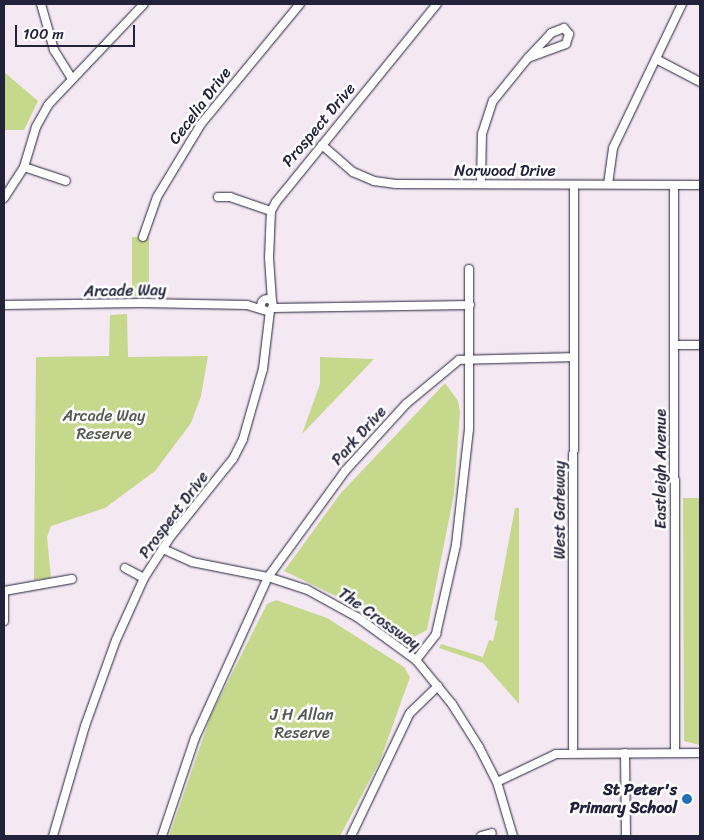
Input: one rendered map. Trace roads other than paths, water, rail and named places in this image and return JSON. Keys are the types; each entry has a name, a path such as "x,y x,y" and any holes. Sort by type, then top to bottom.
{"street":[{"path":"41,4 54,50 72,79"},
{"path":"4,198 24,167 44,112 72,79 144,4"},
{"name":"Cecelia Drive","path":"143,236 157,197 201,124 300,4"},
{"name":"Prospect Drive","path":"53,836 85,726 116,640 144,578 162,549 234,459 244,439 263,369 269,284 271,212 285,188 437,4"},
{"path":"608,184 613,148 682,4"},
{"path":"481,184 484,118 493,101 528,58 558,28 569,34 566,44 528,58"},
{"path":"656,59 700,82"},
{"name":"Norwood Drive","path":"322,145 354,172 374,181 481,184 700,185"},
{"path":"24,167 66,181"},
{"name":"West Gateway","path":"573,752 574,185"},
{"name":"Eastleigh Avenue","path":"674,185 675,753"},
{"path":"218,197 230,197 271,212"},
{"path":"416,660 436,634 450,582 466,463 470,359 469,269"},
{"name":"Arcade Way","path":"4,305 470,305"},
{"path":"674,345 700,345"},
{"name":"Park Drive","path":"162,836 194,738 268,577 368,445 443,370 459,360 574,358"},
{"name":"The Crossway","path":"162,549 192,562 268,577 333,602 416,660 466,723 497,782 513,836"},
{"name":"Prospect Drive","path":"125,568 144,578"},
{"path":"4,621 4,590 72,579"},
{"path":"351,836 410,713 438,686"},
{"path":"497,782 556,754 573,752 700,753"},
{"path":"626,753 626,836"},
{"path":"481,836 492,832"}],"place":[{"name":"St Peter's Primary School","path":"687,799"}],"park label":[{"name":"Arcade Way Reserve","path":"104,425"},
{"name":"J H Allan Reserve","path":"302,724"}]}
